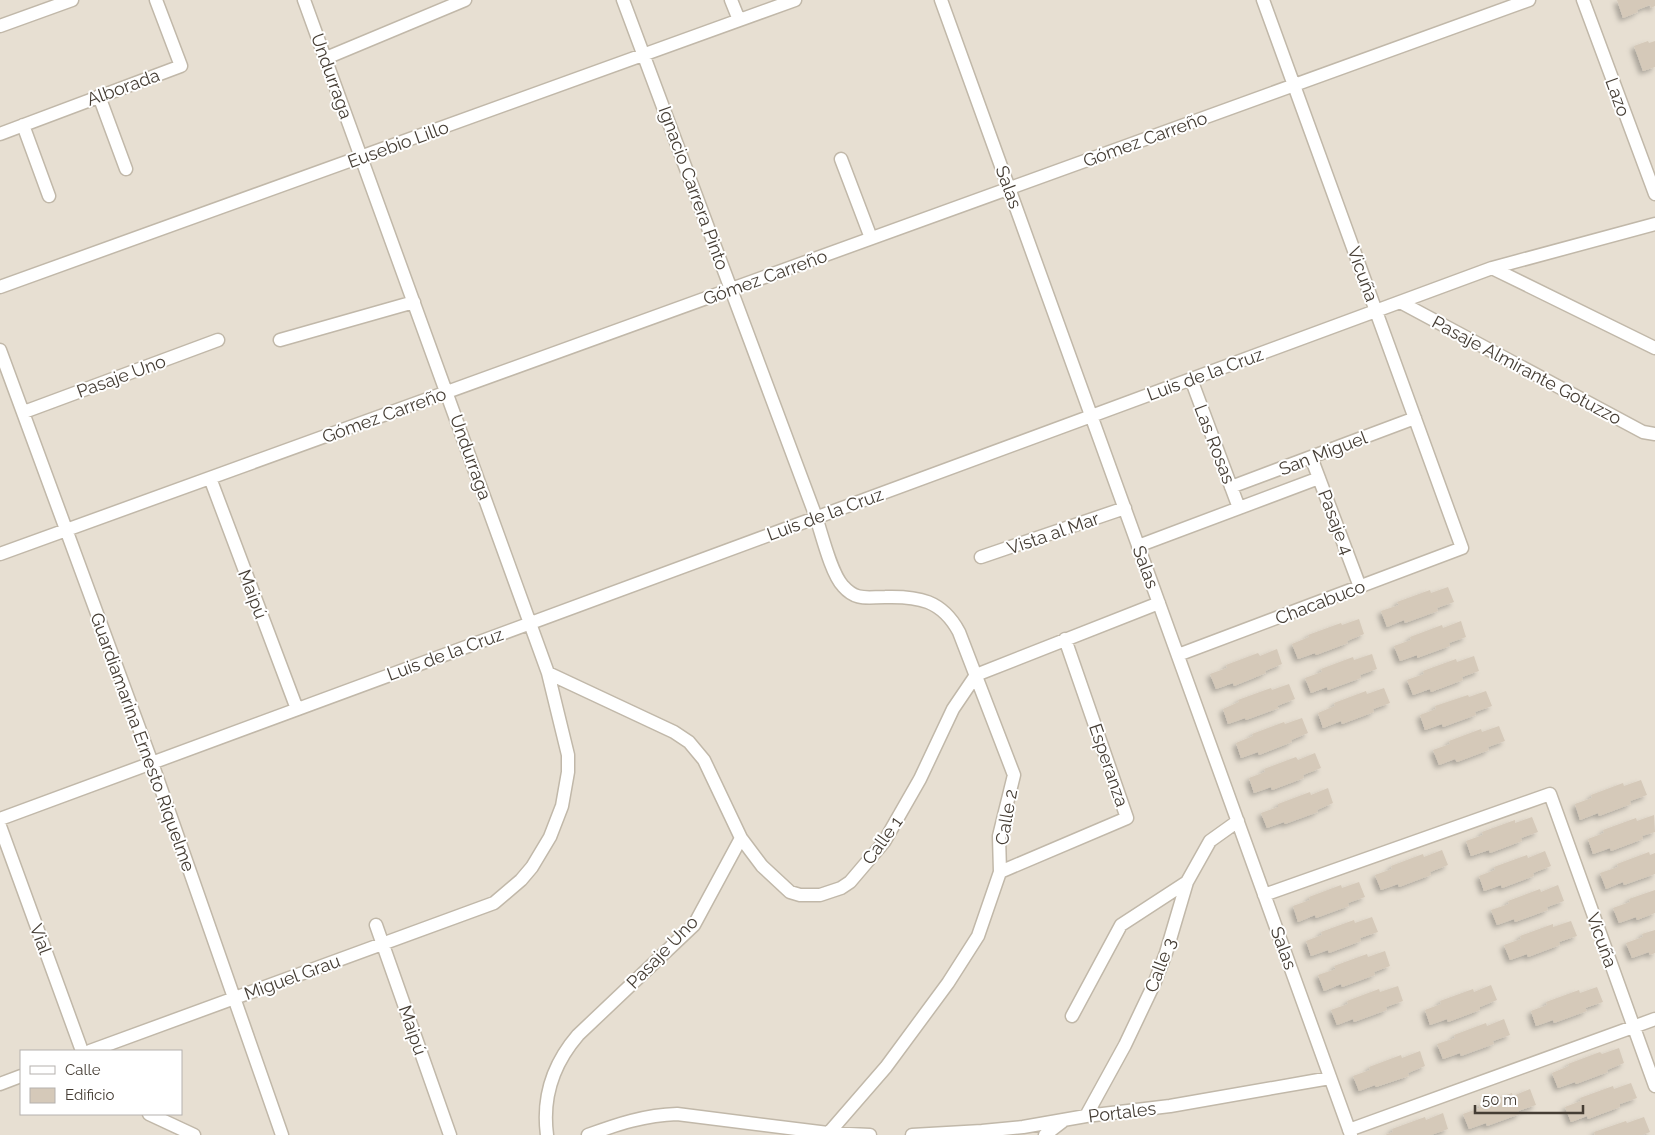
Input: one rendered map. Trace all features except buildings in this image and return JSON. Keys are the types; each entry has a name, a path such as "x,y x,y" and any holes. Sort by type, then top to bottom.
{"street":[{"path":"0,26 72,0"},
{"name":"Alborada","path":"0,134 181,66 156,0"},
{"name":"Undurraga","path":"304,0 531,623 548,673 568,755 567,781 562,806 550,837 532,867 521,880 494,903"},
{"path":"326,58 465,0"},
{"name":"Ignacio Carrera Pinto","path":"624,0 816,517"},
{"path":"731,0 739,20"},
{"name":"Eusebio Lillo","path":"0,286 795,0"},
{"name":"Salas","path":"942,0 1350,1132"},
{"name":"Vicuña","path":"1263,0 1462,548"},
{"name":"Gómez Carreño","path":"0,554 1529,0"},
{"name":"Lazo","path":"1583,0 1655,194"},
{"path":"99,96 126,169"},
{"path":"23,125 49,196"},
{"path":"841,159 872,238"},
{"name":"Luis de la Cruz","path":"0,819 1492,268 1655,224"},
{"path":"1492,268 1655,348"},
{"path":"280,340 414,302"},
{"name":"Pasaje Almirante Gotuzzo","path":"1400,302 1643,432 1655,434"},
{"name":"Pasaje Uno","path":"24,412 218,340"},
{"name":"Guardiamarina Ernesto Riquelme","path":"0,350 152,763 282,1135"},
{"name":"Las Rosas","path":"1190,379 1239,508"},
{"name":"San Miguel","path":"1231,487 1415,418"},
{"name":"Pasaje 4","path":"1311,457 1360,587"},
{"name":"Maipú","path":"210,478 296,709"},
{"name":"San Miguel","path":"1138,546 1319,478"},
{"name":"Vista al Mar","path":"981,557 1125,508"},
{"name":"Calle 2","path":"816,517 837,576 846,590 861,598 912,597 936,605 950,617 955,624 976,675 1014,776 999,836 1000,872 978,936 948,983 886,1067 827,1134"},
{"name":"Chacabuco","path":"1178,655 1462,548"},
{"path":"976,675 1159,603"},
{"name":"Esperanza","path":"1000,872 1127,818 1065,639"},
{"path":"548,673 674,732 689,742 704,760 740,838"},
{"name":"Calle 1","path":"740,838 762,866 790,892 800,895 820,896 841,888 854,878 884,842 920,779 953,708 976,675"},
{"name":"Vicuña","path":"1264,895 1550,794 1655,1086"},
{"name":"Calle 3","path":"1086,1116 1125,1045 1154,984 1166,953 1187,882 1210,841 1238,821"},
{"name":"Vial","path":"0,826 82,1050"},
{"name":"Pasaje Uno","path":"547,1135 545,1119 548,1089 556,1067 568,1046 694,925 740,838"},
{"path":"1072,1016 1121,925 1187,882"},
{"name":"Miguel Grau","path":"93,1050 494,903"},
{"name":"Maipú","path":"376,925 450,1135"},
{"path":"1350,1132 1655,1019"},
{"path":"0,1084 20,1076"},
{"name":"Portales","path":"912,1135 982,1131 1170,1106 1330,1078"},
{"path":"588,1135 634,1119 662,1114 677,1114 827,1134 870,1135"},
{"path":"151,1115 194,1135"},
{"path":"1045,1135 1065,1120"}],"shaded area":[{"path":"0,0 1655,0 1655,1135 0,1135"}]}
